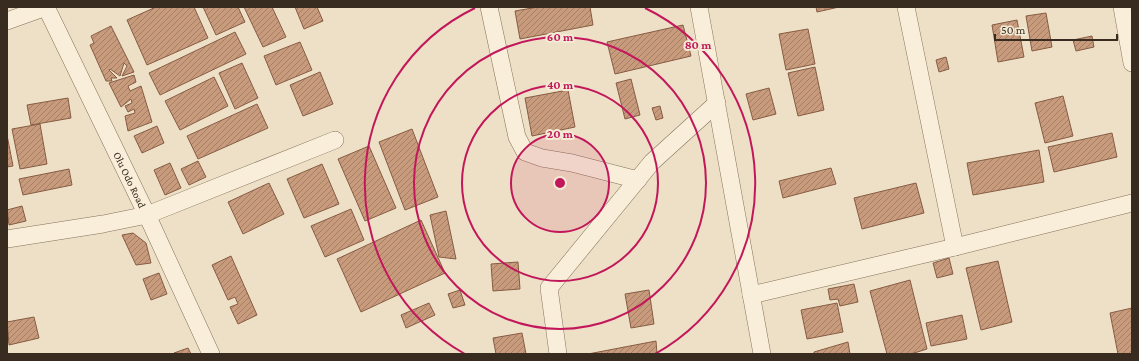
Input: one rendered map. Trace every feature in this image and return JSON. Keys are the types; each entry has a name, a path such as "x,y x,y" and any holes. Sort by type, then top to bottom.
{"street":[{"path":"7,21 46,7"},
{"name":"Olu Odo Road","path":"46,7 147,215 211,354"},
{"path":"489,7 517,137 524,152 542,158 572,163 638,180"},
{"path":"699,7 762,354"},
{"path":"906,7 955,247"},
{"path":"1122,7 1130,44 1132,63"},
{"path":"558,354 549,288 652,162 717,103"},
{"path":"7,239 103,224 147,215 335,140"},
{"path":"751,295 955,247 1132,203"}],"building":[{"path":"156,7 194,7 208,38 147,65 127,20"},
{"path":"203,7 238,7 245,22 216,35"},
{"path":"244,7 272,7 286,37 263,47"},
{"path":"295,7 317,7 323,21 304,29"},
{"path":"538,7 590,7 593,25 520,39 515,11"},
{"path":"816,7 839,7 817,12"},
{"path":"1046,13 1052,47 1032,51 1026,16"},
{"path":"1017,20 1024,57 998,62 992,25"},
{"path":"683,25 691,56 615,74 607,42"},
{"path":"111,26 134,72 122,76 127,66 124,63 120,76 110,69 109,70 117,78 111,78 112,81 106,81 90,45 94,43 91,36"},
{"path":"808,29 815,64 786,70 779,34"},
{"path":"235,32 246,54 160,95 149,73"},
{"path":"1092,36 1094,47 1076,51 1073,40"},
{"path":"300,42 312,70 276,85 264,56"},
{"path":"946,57 949,69 939,72 936,60"},
{"path":"242,63 258,98 235,109 219,73"},
{"path":"815,67 824,110 798,116 788,73"},
{"path":"320,72 333,104 303,116 290,85"},
{"path":"134,75 136,82 128,86 130,91 141,86 152,122 128,131 125,116 135,113 134,109 128,112 125,106 132,103 131,99 121,107 109,83"},
{"path":"214,77 228,106 180,130 165,101"},
{"path":"631,79 640,115 625,119 616,83"},
{"path":"769,88 776,114 753,120 746,94"},
{"path":"568,90 575,127 532,136 525,98"},
{"path":"1063,96 1073,136 1045,143 1035,103"},
{"path":"68,98 71,118 31,125 27,105"},
{"path":"257,104 268,128 198,159 187,136"},
{"path":"660,106 663,118 656,120 652,108"},
{"path":"40,124 47,164 20,169 12,129"},
{"path":"157,126 164,143 142,153 134,136"},
{"path":"412,129 438,197 405,210 379,142"},
{"path":"1112,133 1117,157 1054,172 1048,147"},
{"path":"7,135 13,166 7,167"},
{"path":"369,146 396,208 365,221 338,159"},
{"path":"1039,150 1044,182 973,195 967,163"},
{"path":"198,161 206,177 189,185 181,169"},
{"path":"170,163 181,188 165,195 154,170"},
{"path":"322,164 339,204 304,218 287,179"},
{"path":"831,168 836,184 783,198 779,181"},
{"path":"69,169 72,185 23,195 19,179"},
{"path":"269,183 284,214 243,234 228,202"},
{"path":"916,183 924,213 862,229 854,198"},
{"path":"22,206 26,221 9,225 7,210"},
{"path":"351,209 364,240 325,257 311,226"},
{"path":"446,211 456,259 439,257 430,215"},
{"path":"421,220 445,273 361,312 337,259"},
{"path":"133,233 146,243 151,263 136,265 122,235"},
{"path":"231,256 257,315 238,324 230,307 238,304 235,297 228,300 212,265"},
{"path":"949,258 953,274 937,278 933,263"},
{"path":"998,261 1012,322 981,330 966,268"},
{"path":"518,262 520,289 493,291 491,264"},
{"path":"159,273 167,294 151,300 143,279"},
{"path":"910,280 927,349 911,354 887,354 870,291"},
{"path":"854,284 858,302 840,306 838,299 830,300 828,289"},
{"path":"460,290 465,305 453,308 448,294"},
{"path":"649,290 654,324 631,328 625,294"},
{"path":"429,303 435,315 406,328 401,315"},
{"path":"837,303 843,332 807,339 801,310"},
{"path":"1132,308 1132,354 1118,354 1110,313"},
{"path":"962,315 967,339 931,346 926,323"},
{"path":"34,317 39,338 9,345 7,322"},
{"path":"522,333 526,354 496,354 493,338"},
{"path":"656,341 657,354 588,354"},
{"path":"848,342 850,354 814,354 814,352"},
{"path":"188,348 191,354 174,353"}]}
